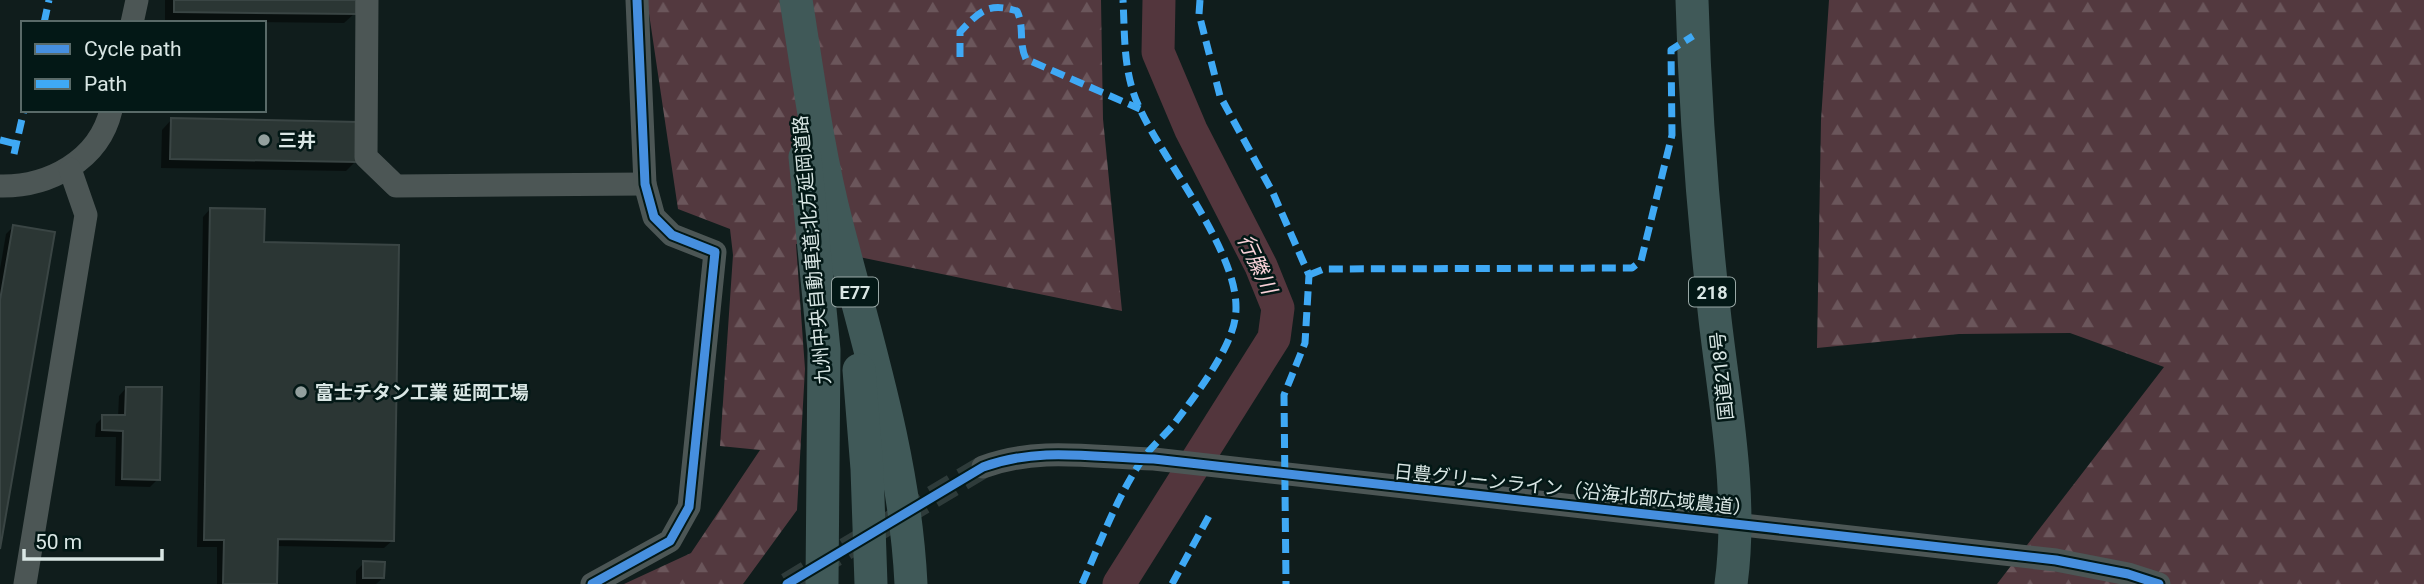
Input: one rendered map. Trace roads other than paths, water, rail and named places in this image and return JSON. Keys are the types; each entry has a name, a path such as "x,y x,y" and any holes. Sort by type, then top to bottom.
{"highway":[{"name":"九州中央自動車道;北方延岡道路","path":"791,0 824,232 892,432 904,499 911,584"},
{"name":"九州中央自動車道;北方延岡道路","path":"796,0 824,232 822,584"},
{"name":"国道218号","path":"1692,0 1696,123 1733,482 1735,554 1731,584"},
{"path":"808,584 824,232"},
{"path":"824,232 863,403 871,584"}],"street":[{"path":"132,21 137,0"},
{"path":"367,0 366,157 396,186 645,184"},
{"path":"592,584 670,541 689,507 715,252 672,235 654,217 645,184 636,0"},
{"path":"0,186 27,187 70,169 90,150 110,112"},
{"path":"25,584 86,215 70,169"},
{"name":"日豊グリーンライン（沿海北部広域農道）","path":"983,467 1007,459 1063,453 1154,459 1713,524 2056,560 2128,574 2159,584"}],"waterway":[{"name":"行縢川","path":"1119,584 1274,338 1278,308 1261,266 1191,130 1158,52 1159,0"}],"tunnel":[{"path":"787,584 983,467"}],"place":[{"name":"三井","path":"264,140"},
{"name":"富士チタン工業 延岡工場","path":"301,392"}]}
